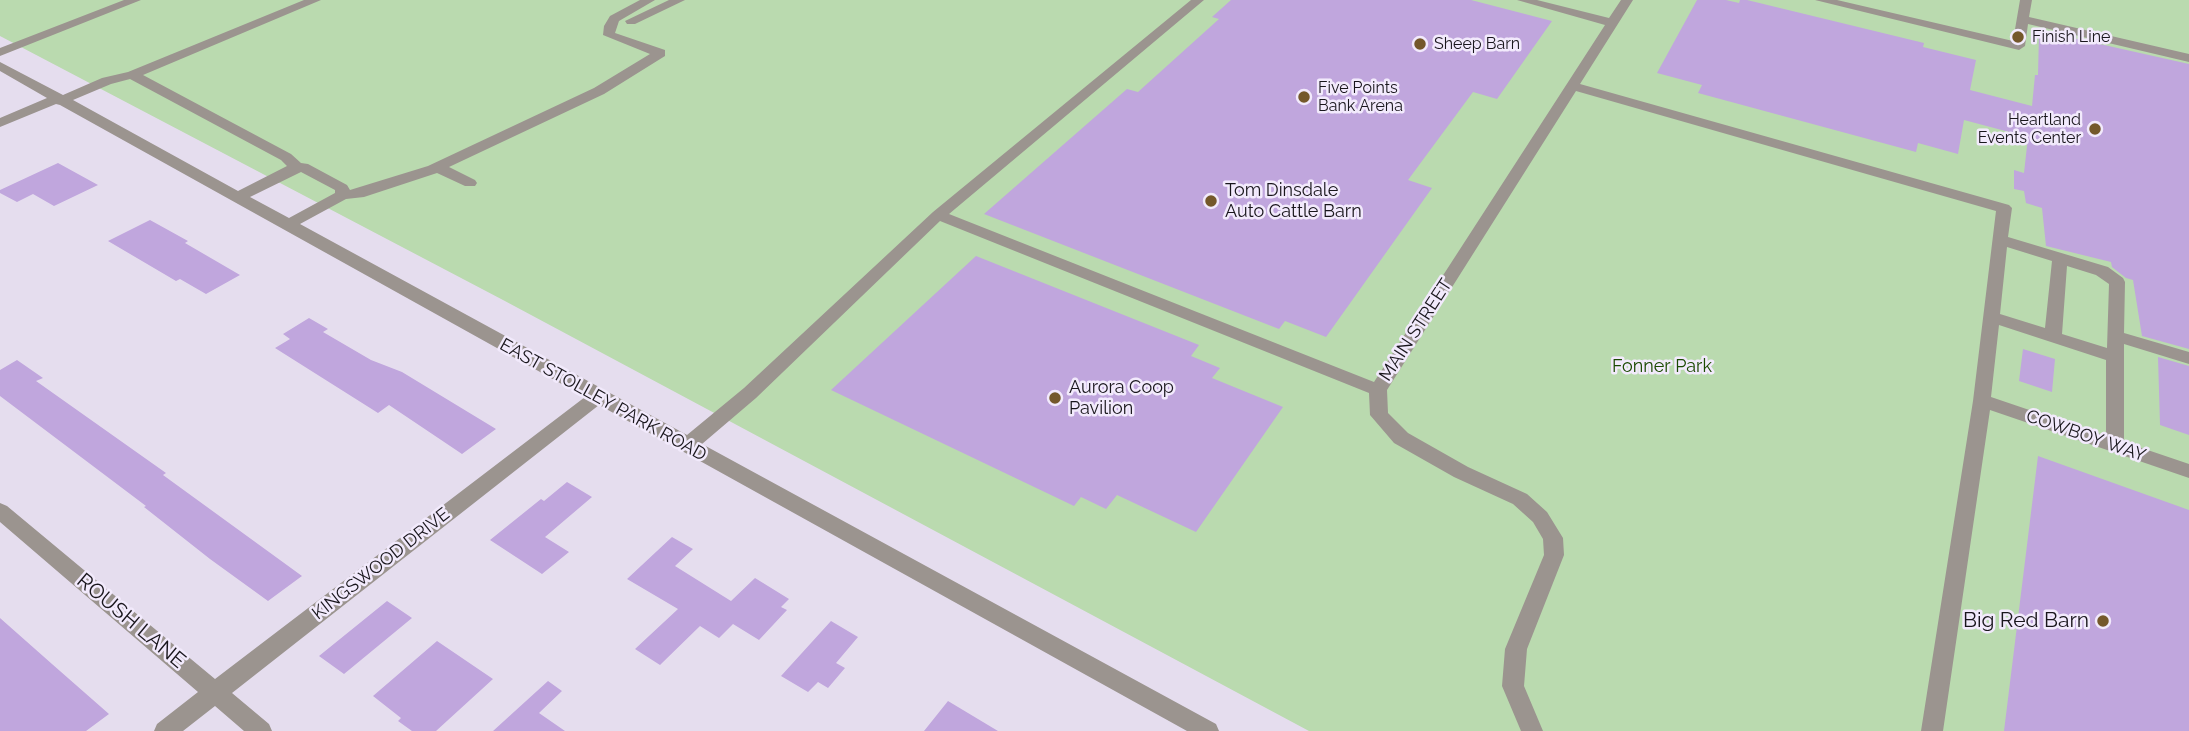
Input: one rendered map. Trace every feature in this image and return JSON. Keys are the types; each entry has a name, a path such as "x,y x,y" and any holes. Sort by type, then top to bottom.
{"street":[{"path":"0,52 135,0"},
{"path":"0,123 107,81 132,75 315,0"},
{"path":"286,226 343,195 359,194 437,167 599,91 660,53 609,35 614,19 649,0"},
{"path":"610,26 635,20 679,0"},
{"path":"687,446 750,393 937,215 1198,0"},
{"path":"1523,0 1612,23"},
{"name":"MAIN STREET","path":"1531,731 1513,686 1516,649 1554,555 1553,538 1540,517 1520,499 1461,472 1401,438 1379,415 1378,390 1627,0"},
{"path":"1821,0 2019,47 2025,0"},
{"path":"2022,19 2189,58"},
{"name":"EAST STOLLEY PARK ROAD","path":"2,70 1208,731"},
{"path":"132,75 286,157 298,168"},
{"path":"1572,86 2004,208 1982,401 1932,731"},
{"path":"236,198 303,167 342,188 343,195"},
{"path":"437,167 470,183"},
{"path":"937,215 1378,390"},
{"path":"2001,240 2102,271 2117,282 2115,446"},
{"path":"2053,337 2060,257"},
{"path":"1992,317 2115,357"},
{"path":"2116,336 2189,358"},
{"name":"KINGSWOOD DRIVE","path":"165,731 597,397"},
{"name":"COWBOY WAY","path":"1982,401 2189,471"},
{"name":"ROUSH LANE","path":"0,511 261,731"}],"green space":[{"name":"Fonner Park","path":"0,0 2189,0 2189,731 1309,731 503,300 0,36"}],"building":[{"path":"1231,0 1471,0 1552,21 1497,99 1473,92 1408,180 1432,188 1326,337 1285,321 1279,329 984,214 1127,89 1138,92 1219,19 1212,17"},
{"name":"Heartland Events Center","path":"1697,0 1739,3 1740,0 1747,0 1924,43 1923,47 1976,60 1970,90 2032,106 2035,75 2038,75 2039,34 2053,37 2055,34 2189,64 2189,349 2142,336 2133,280 2112,267 2111,262 2046,246 2042,208 2026,203 2024,191 2014,189 2014,170 2024,173 2028,137 1964,120 1958,154 1918,143 1916,152 1698,93 1702,85 1657,73"},
{"path":"58,163 98,185 54,206 33,194 17,202 0,193 0,190"},
{"path":"150,220 240,275 206,294 180,279 176,281 108,241"},
{"name":"Aurora Coop Pavilion","path":"976,256 1199,345 1191,356 1220,368 1212,378 1283,407 1196,532 1117,495 1106,509 1081,497 1074,506 831,390"},
{"path":"309,318 328,329 323,332 371,360 402,372 496,429 462,454 389,405 378,413 275,348 290,339 283,334"},
{"path":"2023,349 2055,359 2052,392 2019,381"},
{"path":"2158,357 2189,366 2189,435 2160,425"},
{"path":"17,360 43,378 36,381 166,473 163,475 302,576 268,601 210,559 144,507 146,506 0,396 0,370"},
{"name":"Big Red Barn","path":"2038,456 2189,510 2189,731 2004,731"},
{"path":"567,482 592,497 545,537 569,552 542,574 490,540 541,499 544,501"},
{"path":"672,537 693,549 675,566 731,601 755,578 789,599 781,607 787,610 759,640 733,624 719,638 700,626 660,665 635,649 678,609 627,579"},
{"path":"387,601 412,618 344,674 319,656"},
{"path":"0,618 109,714 86,731 0,731"},
{"path":"831,621 858,637 836,663 845,668 828,688 818,682 808,692 781,676"},
{"path":"437,641 493,679 436,731 412,731 398,721 401,718 373,696"},
{"path":"548,681 562,691 539,713 565,731 493,731"},
{"path":"948,701 998,731 924,731"}],"place":[{"name":"Finish Line","path":"2018,37"},
{"name":"Sheep Barn","path":"1420,44"},
{"name":"Five Points Bank Arena","path":"1304,97"},
{"name":"Heartland Events Center","path":"2095,129"},
{"name":"Tom Dinsdale Auto Cattle Barn","path":"1211,201"},
{"name":"Aurora Coop Pavilion","path":"1055,398"},
{"name":"Big Red Barn","path":"2103,621"}]}
